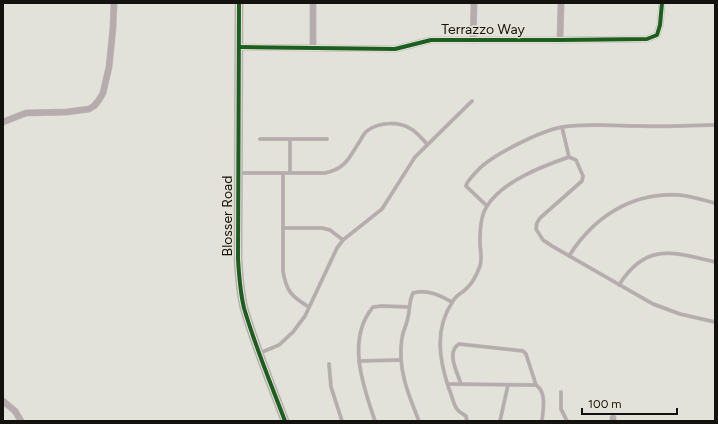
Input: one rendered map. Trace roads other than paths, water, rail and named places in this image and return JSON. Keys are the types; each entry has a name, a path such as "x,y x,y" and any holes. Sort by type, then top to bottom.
{"street":[{"path":"3,122 26,113 89,109 100,100 109,67 114,3"},
{"name":"Blosser Road","path":"239,3 237,173 238,259 240,288 244,307 285,421"},
{"path":"313,3 313,48"},
{"path":"473,40 474,3"},
{"path":"560,40 561,3"},
{"name":"Terrazzo Way","path":"239,47 396,49 431,40 646,38 657,35 660,25 662,3"},
{"path":"3,401 15,411 21,421"}],"lane":[{"path":"260,353 279,345 293,332 306,316 337,248 343,240 382,209 415,157 472,101"},
{"path":"237,173 325,173 334,171 347,161 366,132 376,126 387,124 399,124 411,128 427,144"},
{"path":"487,206 466,186 467,183 477,172 495,157 541,134 562,127 606,124 643,126 715,125"},
{"path":"562,127 569,156 576,160 583,176 582,181 536,223 536,229 543,240 653,304 666,310 715,322"},
{"path":"260,139 327,139"},
{"path":"290,139 290,173"},
{"path":"467,421 466,416 457,409 440,360 440,339 445,317 452,302 456,296 467,289 473,282 480,268 480,229 484,212 487,206 503,190 514,182 569,156"},
{"path":"283,173 283,271 285,284 290,294 309,307"},
{"path":"569,256 578,242 599,220 626,204 642,199 665,195 678,195 715,203"},
{"path":"283,228 322,228 330,230 343,240"},
{"path":"619,285 634,265 644,258 655,254 667,252 679,253 715,262"},
{"path":"419,421 404,380 401,360 402,336 408,318 410,298 413,293 418,292 437,293 452,302"},
{"path":"376,421 362,380 359,361 361,332 367,315 373,307 409,307"},
{"path":"461,384 452,352 454,347 459,344 524,351 536,386"},
{"path":"359,361 401,360"},
{"path":"329,364 331,387 342,421"},
{"path":"448,384 536,386 541,388 543,393 542,421"},
{"path":"500,421 508,385"},
{"path":"561,392 562,409 568,421"}]}
